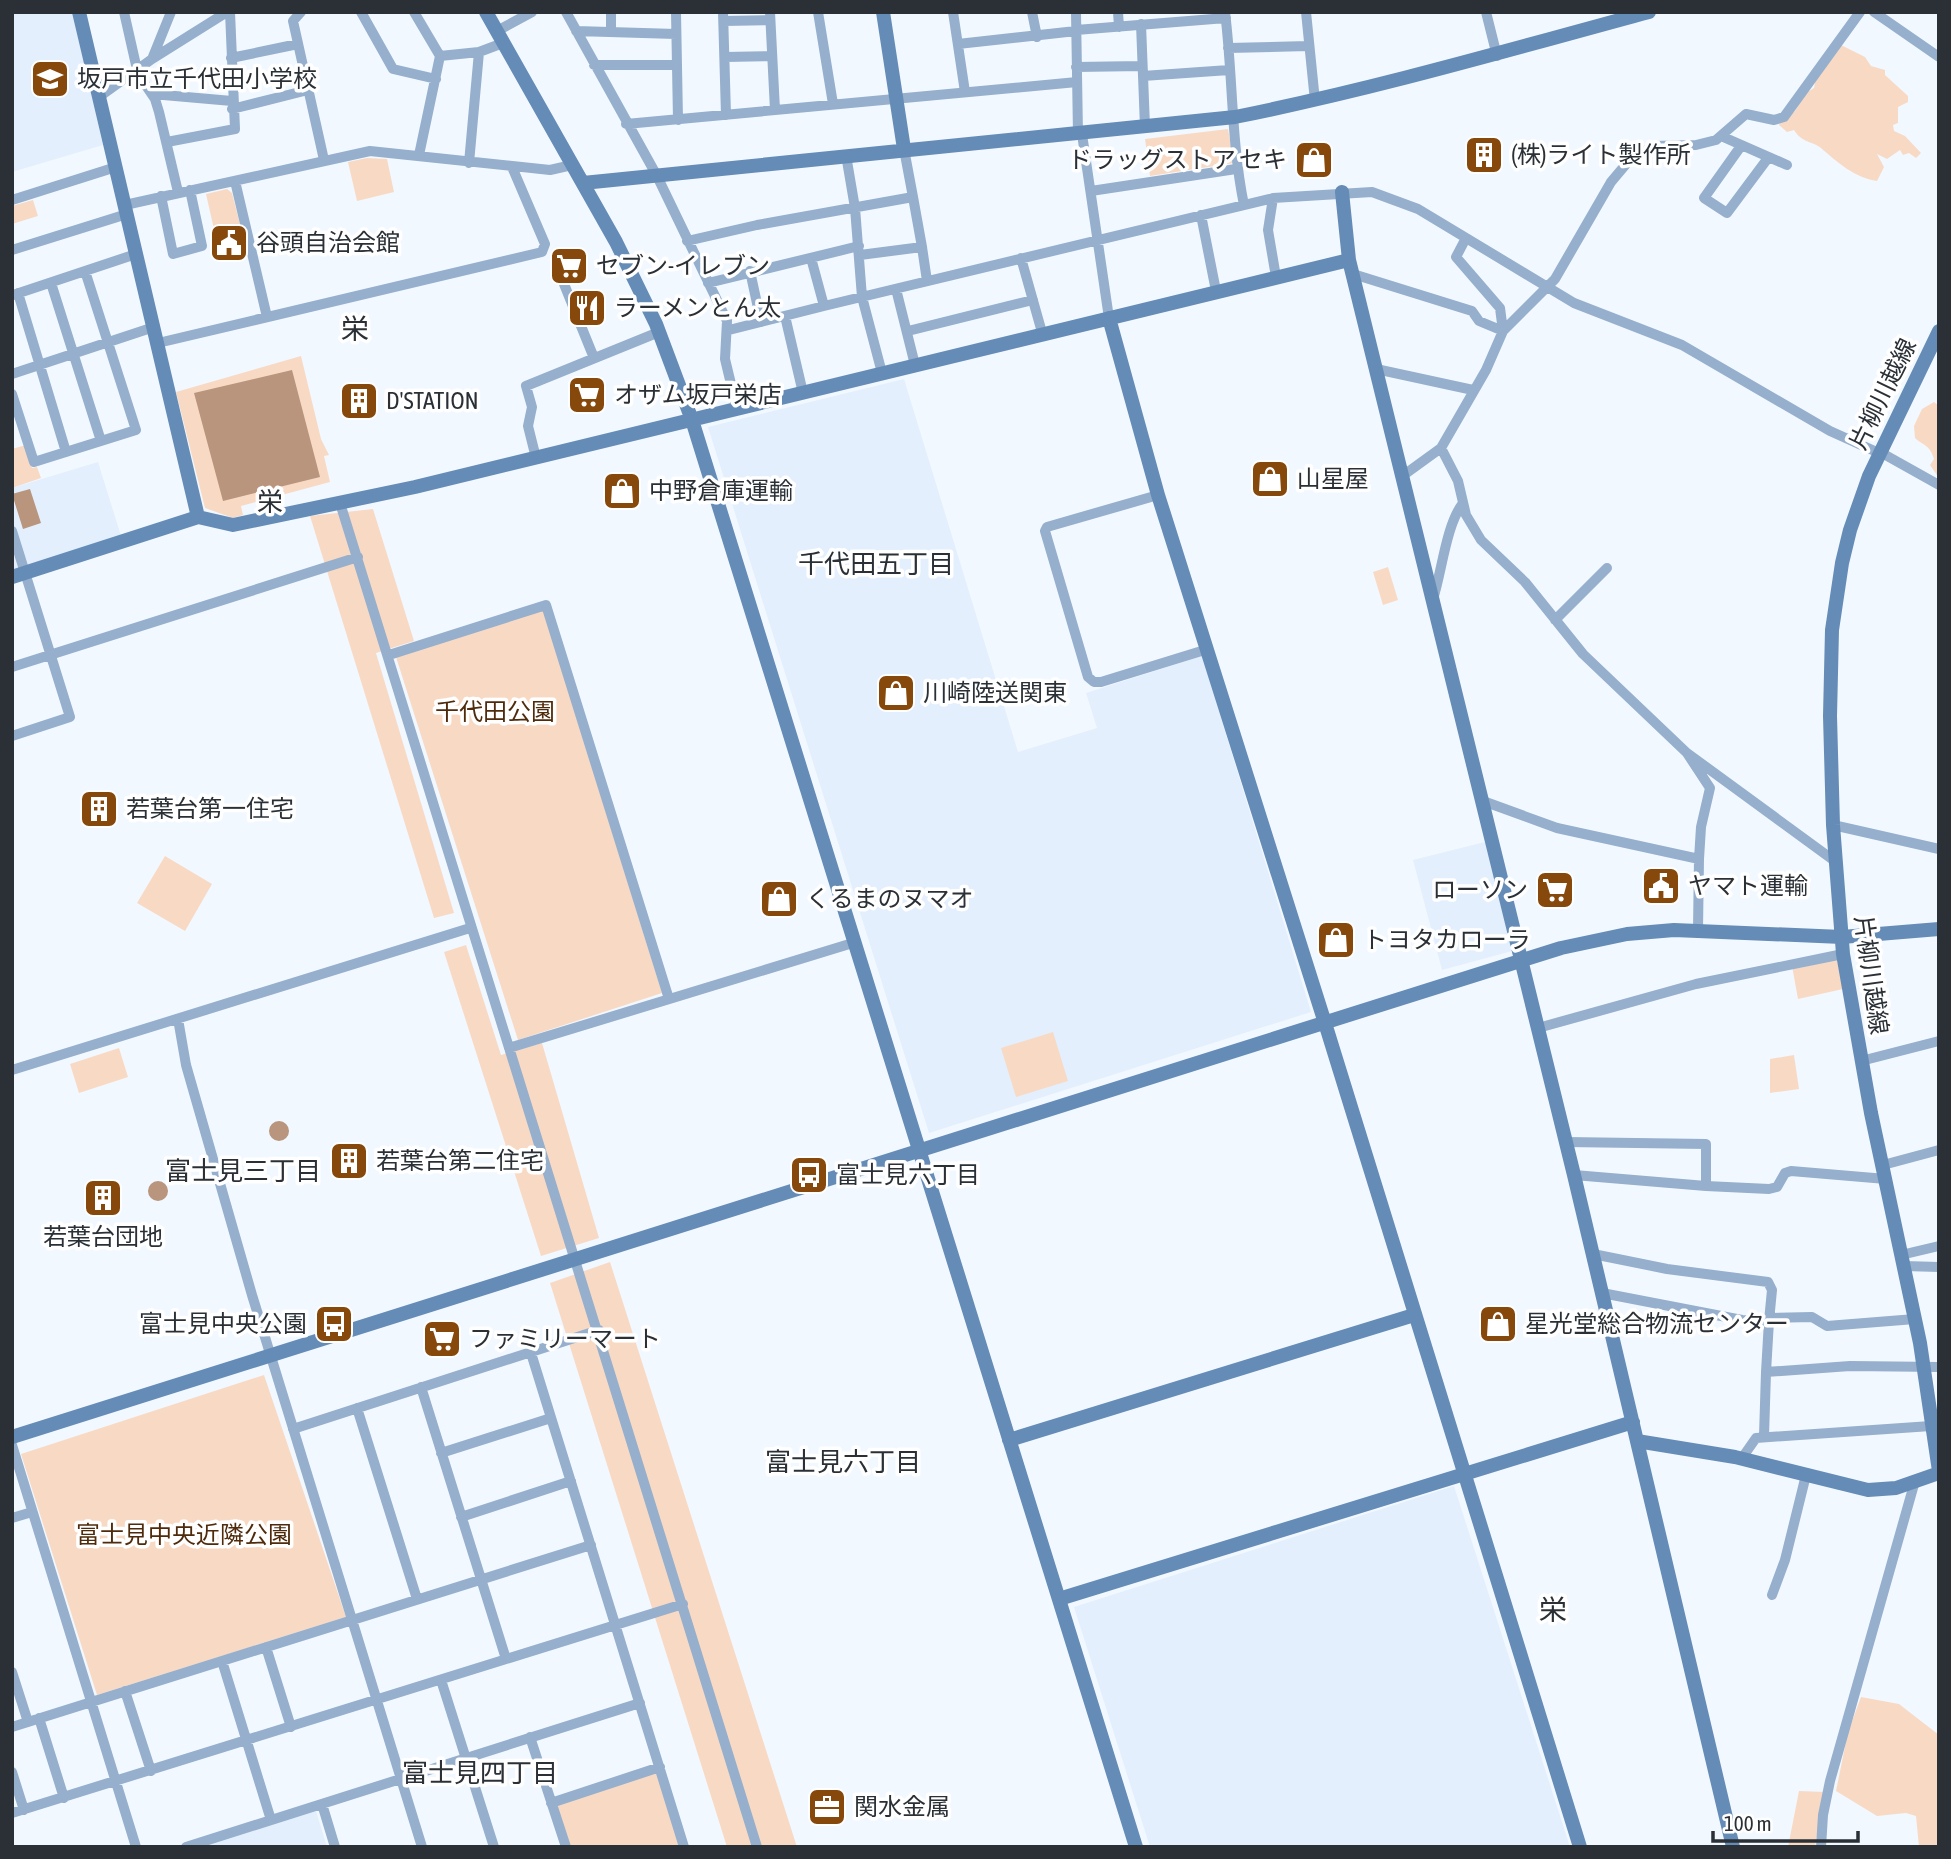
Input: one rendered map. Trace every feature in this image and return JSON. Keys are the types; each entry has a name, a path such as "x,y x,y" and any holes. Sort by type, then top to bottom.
{"street":[{"path":"79,12 198,517"},
{"path":"124,12 137,70 152,94 167,142 178,192"},
{"path":"152,59 172,12"},
{"path":"99,97 152,59 228,12 235,129 167,142"},
{"path":"300,12 293,21 324,160"},
{"path":"361,12 393,69 436,79"},
{"path":"414,12 440,56 419,155"},
{"path":"486,12 583,183 659,332 692,420 1136,1847"},
{"path":"440,56 479,52 532,12"},
{"path":"566,12 657,176 729,330 725,359 737,409"},
{"path":"611,12 611,32"},
{"path":"676,12 678,120"},
{"path":"818,12 833,104"},
{"path":"883,12 928,281"},
{"path":"953,12 965,92"},
{"path":"1032,12 1037,37"},
{"path":"1076,12 1080,135 1109,318 1158,495 1580,1847"},
{"path":"1118,12 1119,27"},
{"path":"1306,12 1315,101"},
{"path":"1486,12 1497,56"},
{"path":"583,183 904,149 1080,135 1235,117 1315,101 1497,56 1649,12"},
{"path":"1401,477 1441,448 1503,331 1555,279 1612,182 1639,152 1653,146 1707,143 1721,136 1746,114 1774,120 1784,117 1860,12"},
{"path":"1874,12 1939,57"},
{"path":"958,44 1225,15 1235,117 1236,169 1244,205"},
{"path":"726,115 724,17 770,16 775,110"},
{"path":"1141,24 1145,127"},
{"path":"576,31 676,34"},
{"path":"231,58 298,44"},
{"path":"1228,48 1308,46"},
{"path":"469,163 479,52"},
{"path":"725,57 771,56"},
{"path":"594,65 676,65"},
{"path":"1076,67 1142,71 1229,70"},
{"path":"626,124 1077,82"},
{"path":"152,94 232,105 308,90"},
{"path":"1721,136 1787,165"},
{"path":"1741,146 1704,198 1727,213 1768,158"},
{"path":"12,250 161,196 370,151 550,170 572,165"},
{"path":"846,155 855,208 862,297 882,373"},
{"path":"12,200 116,167"},
{"path":"158,343 541,252 545,244 512,167"},
{"path":"1091,191 1236,169"},
{"path":"235,181 267,317"},
{"path":"161,196 173,254 202,246 190,190"},
{"path":"1342,192 1351,267 1574,1174 1733,1847"},
{"path":"729,330 1273,198 1372,192 1399,201 1574,303 1682,345 1830,430 1880,452 1939,485"},
{"path":"687,241 913,197"},
{"path":"1273,198 1268,230 1276,277"},
{"path":"1201,215 1216,291"},
{"path":"1466,238 1456,257 1500,308 1503,331"},
{"path":"708,283 811,258 859,251 922,247"},
{"path":"66,452 15,294 136,254"},
{"path":"811,258 824,306"},
{"path":"1021,258 1043,336"},
{"path":"19,575 198,517 233,525 309,507 340,503 1043,336 1276,277 1351,267 1472,311 1479,321 1503,331"},
{"path":"12,394 34,462 136,430 85,271"},
{"path":"750,271 761,322"},
{"path":"51,282 101,441"},
{"path":"564,284 594,358"},
{"path":"896,289 915,365"},
{"path":"908,331 1034,300"},
{"path":"785,316 803,393"},
{"path":"12,374 154,327"},
{"name":"片柳川越線","path":"1939,331 1880,452 1850,530 1832,630 1830,716 1833,825 1843,954 1861,1061 1934,1407 1931,1426 1939,1472"},
{"path":"536,458 528,426 532,407 526,386 659,332"},
{"path":"1376,369 1473,390"},
{"path":"1441,448 1458,481 1463,503 1481,540 1525,582 1583,654 1686,753 1836,862"},
{"path":"1158,495 1047,527 1045,531 1086,672 1090,681 1101,682 1208,649"},
{"path":"340,503 389,655 470,928 578,1261 757,1847"},
{"path":"1432,602 1443,568 1453,516 1463,503"},
{"path":"12,531 19,575 51,655 70,717 12,736"},
{"path":"12,667 358,557"},
{"path":"1555,620 1607,568"},
{"path":"389,655 545,604 669,999"},
{"path":"1686,753 1710,788 1701,827 1698,930"},
{"path":"1483,801 1558,828 1699,859"},
{"path":"1833,825 1939,849"},
{"path":"12,1070 470,928"},
{"path":"12,1437 578,1261 1521,961 1599,939 1651,931 1698,930 1842,937 1939,929"},
{"path":"509,1048 856,942"},
{"path":"1538,1028 1696,984 1843,954"},
{"path":"178,1019 186,1065 270,1356 422,1847"},
{"path":"1861,1061 1939,1041"},
{"path":"1566,1142 1706,1144 1706,1186"},
{"path":"1574,1174 1769,1189 1777,1187 1785,1173 1791,1171 1884,1172 1939,1150"},
{"path":"1903,1261 1939,1246"},
{"path":"1593,1254 1667,1269 1768,1282 1772,1290 1764,1436"},
{"path":"1903,1261 1939,1267"},
{"path":"1602,1293 1742,1320 1812,1317 1827,1326 1915,1320"},
{"path":"1009,1440 1415,1315"},
{"path":"293,1429 599,1331"},
{"path":"531,1353 684,1847"},
{"path":"1766,1372 1923,1364 1939,1367"},
{"path":"421,1388 506,1659"},
{"path":"357,1408 417,1599"},
{"path":"441,1453 551,1418"},
{"path":"1059,1599 1633,1422"},
{"path":"1742,1458 1756,1438 1764,1436 1792,1438 1872,1428 1931,1426"},
{"path":"1637,1441 1742,1458 1868,1490 1896,1488 1939,1472"},
{"path":"12,1445 136,1847"},
{"path":"1772,1595 1785,1560 1806,1475"},
{"path":"461,1517 571,1481"},
{"path":"1821,1847 1820,1835 1830,1781 1915,1481"},
{"path":"12,1518 33,1512"},
{"path":"12,1727 591,1545"},
{"path":"12,1772 18,1812 683,1604"},
{"path":"266,1647 291,1727"},
{"path":"222,1661 271,1820"},
{"path":"12,1672 64,1798"},
{"path":"442,1680 494,1847"},
{"path":"125,1691 150,1771"},
{"path":"186,1847 640,1703"},
{"path":"530,1737 566,1847"},
{"path":"551,1803 660,1767"},
{"path":"322,1804 335,1847"}],"shaded area":[{"name":"坂戸市立千代田小学校","path":"12,12 72,12 103,145 12,172"},
{"path":"292,370 320,477 223,501 194,393"},
{"path":"904,379 1018,752 1097,728 1086,693 1202,656 1311,1012 929,1133 708,427"},
{"path":"98,462 121,536 12,570 12,488"},
{"path":"30,489 41,523 23,529 12,494"},
{"path":"1485,842 1512,951 1442,970 1413,860"},
{"path":"279,1121 286,1124 289,1131 286,1138 279,1141 272,1138 269,1131 272,1124"},
{"path":"158,1181 165,1184 168,1191 165,1198 158,1201 151,1198 148,1191 151,1184"},
{"path":"1454,1486 1570,1847 1150,1847 1074,1607"},
{"path":"316,1811 327,1847 200,1847"}],"green space":[{"path":"1841,45 1865,57 1871,66 1885,70 1885,75 1908,96 1908,102 1898,107 1898,123 1893,125 1894,131 1905,136 1921,153 1916,158 1909,153 1903,155 1900,150 1887,159 1877,154 1884,167 1877,181 1854,173 1821,148 1800,137 1794,130 1787,132 1779,125 1780,121 1795,111 1806,93 1814,88 1816,77"},
{"path":"1228,129 1234,163 1150,176 1145,139"},
{"path":"367,158 387,159 394,192 357,201 348,162"},
{"path":"227,189 232,193 242,232 216,238 206,194"},
{"path":"33,200 38,216 12,224 12,206"},
{"path":"301,356 321,439 329,455 324,456 330,482 241,506 243,515 233,518 205,508 176,392"},
{"path":"1934,402 1939,406 1939,478 1930,465 1934,459 1931,451 1915,438 1914,426 1922,409"},
{"path":"26,445 32,468 37,467 41,478 12,488 12,449"},
{"path":"373,509 414,641 376,653 454,913 434,918 310,516"},
{"path":"1388,567 1398,600 1383,605 1373,572"},
{"name":"千代田公園","path":"543,609 662,993 518,1040 396,657"},
{"path":"165,856 212,884 185,931 137,903"},
{"path":"466,945 501,1055 542,1043 599,1238 541,1256 444,952"},
{"path":"1837,959 1843,989 1798,999 1792,966"},
{"path":"1053,1032 1068,1081 1016,1097 1001,1048"},
{"path":"119,1048 128,1077 79,1093 70,1064"},
{"path":"1794,1055 1799,1089 1770,1093 1770,1059"},
{"path":"610,1262 797,1847 727,1847 550,1283"},
{"name":"富士見中央近隣公園","path":"264,1375 346,1617 97,1695 21,1454"},
{"path":"1861,1697 1899,1704 1939,1735 1939,1847 1919,1847 1916,1816 1906,1813 1877,1816 1836,1791 1848,1732"},
{"path":"660,1767 684,1847 566,1847 551,1803"},
{"path":"1799,1791 1825,1792 1815,1847 1788,1847"}],"place":[{"name":"坂戸市立千代田小学校","path":"50,79"},
{"name":"(株)ライト製作所","path":"1484,155"},
{"name":"ドラッグストア セキ","path":"1314,160"},
{"name":"谷頭自治会館","path":"229,243"},
{"name":"セブン-イレブン","path":"569,266"},
{"name":"ラーメンとん太","path":"587,308"},
{"name":"オザム坂戸栄店","path":"587,395"},
{"name":"D'STATION","path":"359,401"},
{"name":"山星屋","path":"1270,479"},
{"name":"中野倉庫運輸","path":"622,491"},
{"name":"川崎陸送関東","path":"896,693"},
{"name":"若葉台第一住宅","path":"99,809"},
{"name":"ヤマト運輸","path":"1661,886"},
{"name":"ローソン","path":"1555,890"},
{"name":"くるまのヌマオ","path":"779,899"},
{"name":"トヨタカローラ","path":"1336,940"},
{"name":"若葉台第二住宅","path":"349,1161"},
{"name":"富士見六丁目","path":"809,1175"},
{"name":"若葉台団地","path":"103,1198"},
{"name":"富士見中央公園","path":"334,1324"},
{"name":"星光堂総合物流センター","path":"1498,1324"},
{"name":"ファミリーマート","path":"442,1339"},
{"name":"関水金属","path":"827,1807"}],"district":[{"name":"栄","path":"355,329"},
{"name":"栄","path":"270,502"},
{"name":"千代田五丁目","path":"876,564"},
{"name":"富士見三丁目","path":"243,1171"},
{"name":"富士見六丁目","path":"843,1462"},
{"name":"栄","path":"1553,1610"},
{"name":"富士見四丁目","path":"480,1773"}]}
